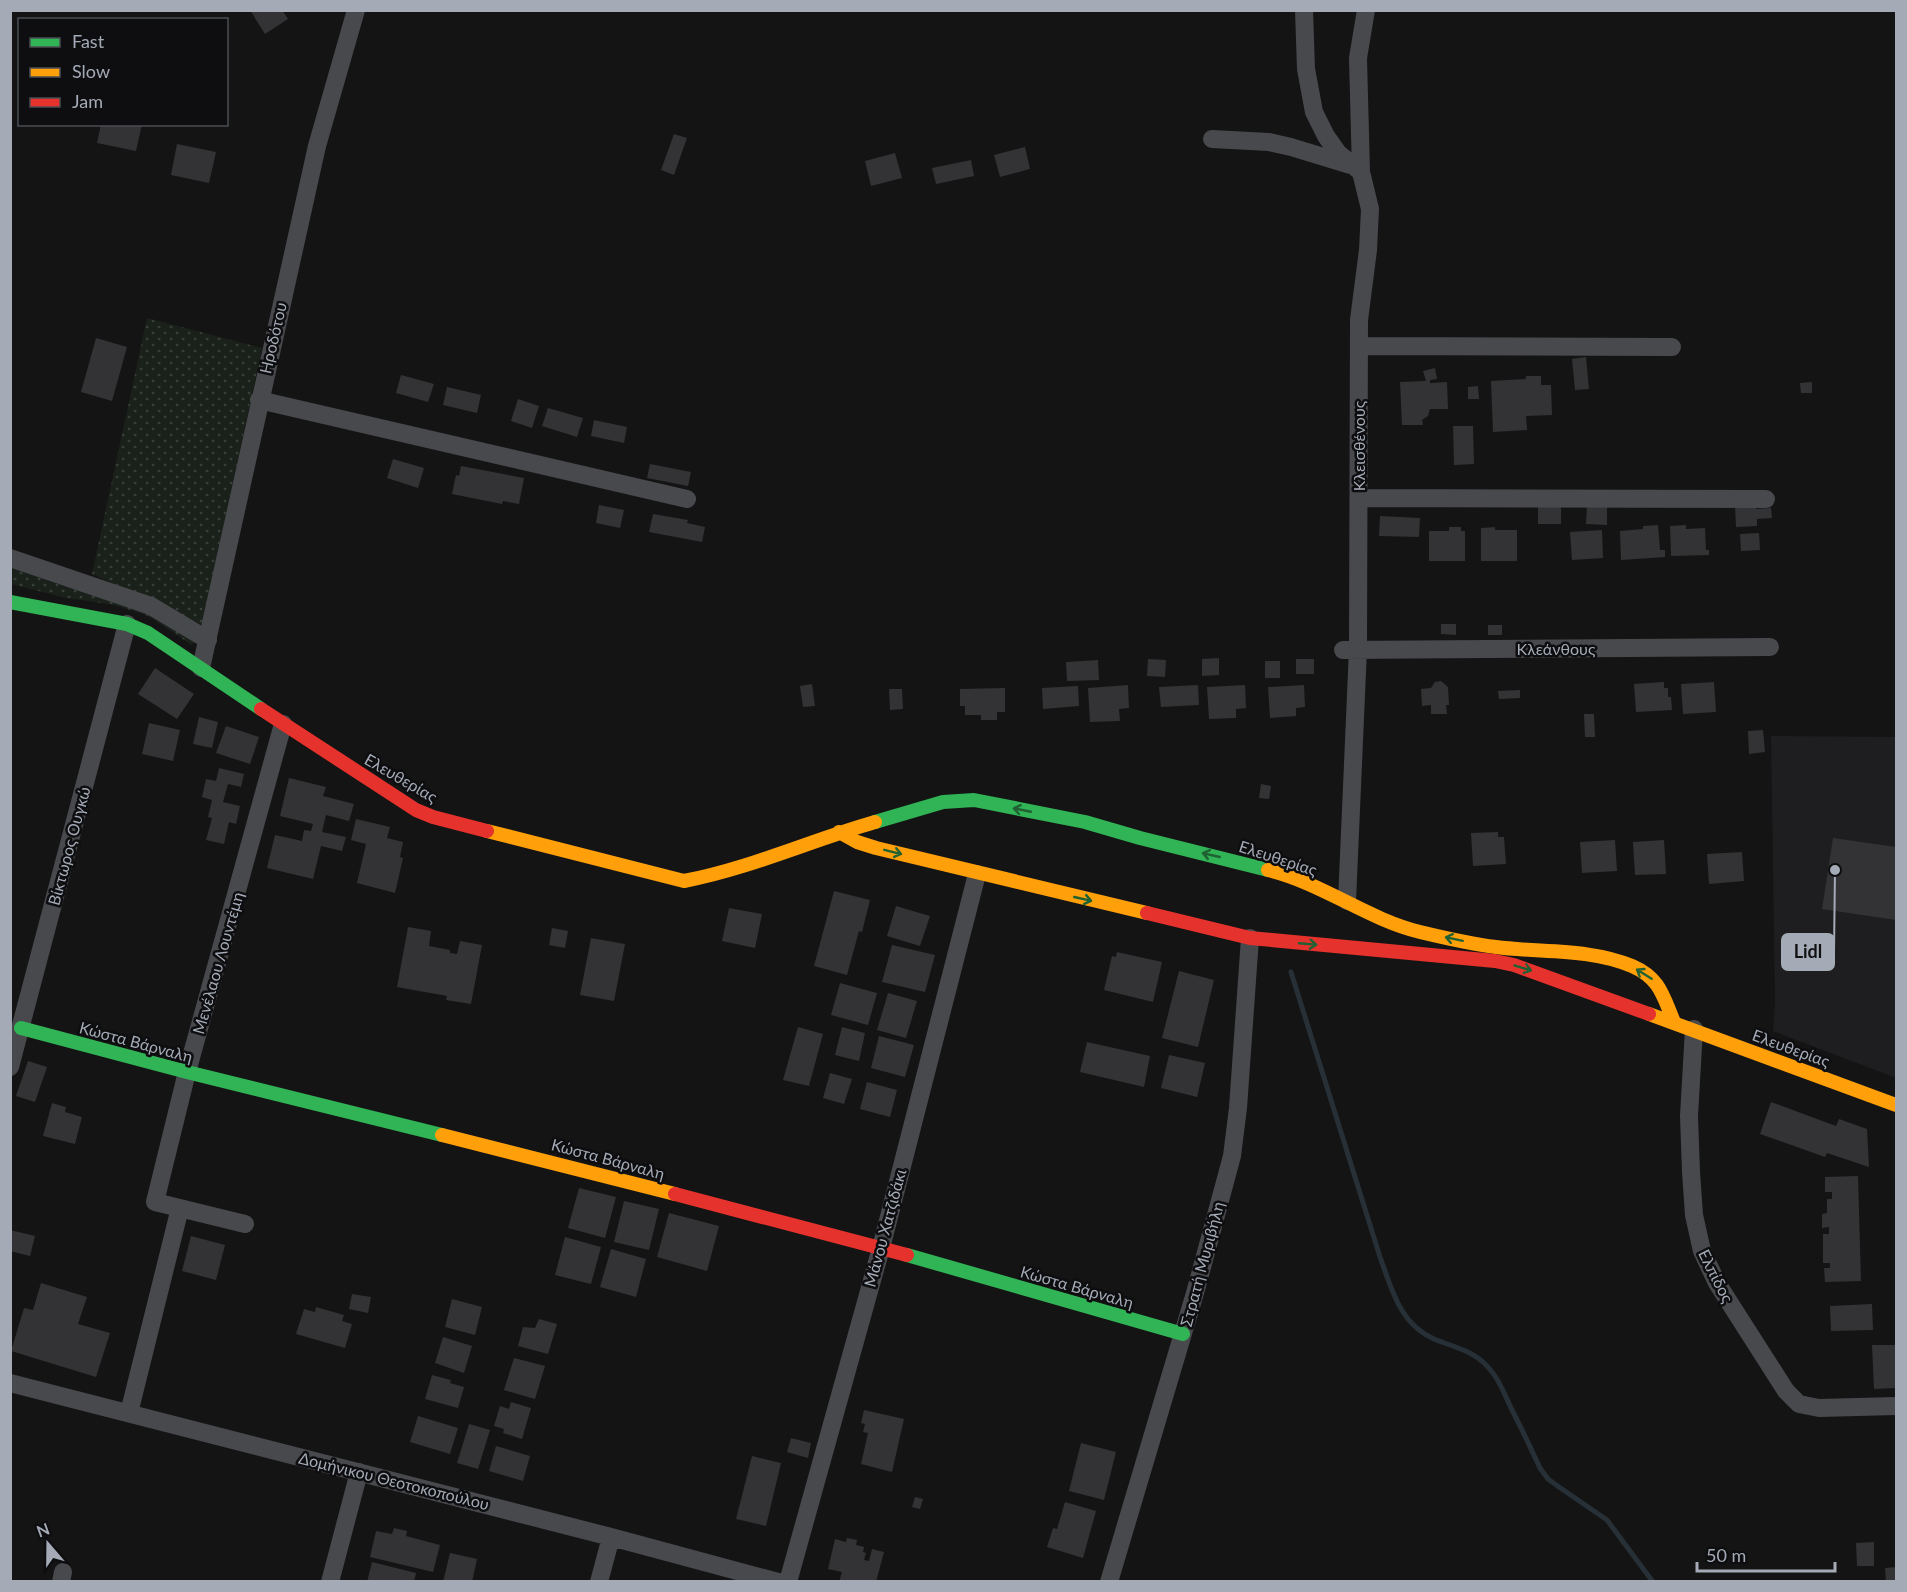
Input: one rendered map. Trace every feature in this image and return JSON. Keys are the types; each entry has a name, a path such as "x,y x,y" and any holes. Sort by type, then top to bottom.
{"street":[{"name":"Ηροδότου","path":"201,668 316,146 356,10"},
{"path":"1304,10 1308,91 1314,111 1326,136 1338,153 1358,169"},
{"name":"Κλεισθένους","path":"1347,901 1351,650 1359,498 1360,309 1368,250 1370,209 1358,169 1358,58 1366,10"},
{"path":"1212,139 1269,142 1358,169"},
{"path":"1359,346 1672,347"},
{"path":"259,400 687,499"},
{"path":"1359,498 1766,499"},
{"path":"10,558 151,606 208,640"},
{"name":"Ελευθερίας","path":"10,602 137,627 160,639 283,724 382,789 425,814 672,879 684,880 711,876 839,831 943,802 974,800 1085,822 1140,838 1253,865 1304,882 1392,924 1421,932 1496,947 1598,956 1632,966 1657,983 1674,1022"},
{"name":"Βίκτωρος Ουγκώ","path":"10,1067 127,624"},
{"name":"Κλεάνθους","path":"1351,650 1770,648"},
{"name":"Μενέλαου Λουντέμη","path":"180,1208 155,1202 187,1072 283,724"},
{"name":"Ελευθερίας","path":"839,831 857,842 876,848 1250,938 1505,963 1694,1029 1896,1105"},
{"name":"Μάνου Χατζιδάκι","path":"788,1581 881,1248 977,874"},
{"name":"Στρατή Μυριβήλη","path":"1109,1581 1183,1335 1232,1156 1238,1108 1250,938"},
{"name":"Κώστα Βάρναλη","path":"21,1028 187,1072 557,1163 881,1248 1183,1335"},
{"name":"Ελπίδος","path":"1694,1029 1689,1116 1693,1200 1698,1238 1713,1276 1776,1377 1794,1400 1808,1407 1819,1408 1896,1406"},
{"path":"129,1413 180,1208 245,1224"},
{"name":"Δομήνικου Θεοτοκοπούλου","path":"10,1383 778,1581"},
{"path":"330,1581 359,1472"},
{"path":"599,1581 611,1537"}],"shaded area":[{"path":"147,318 262,348 202,625 92,574"},
{"path":"10,567 63,586 141,608 195,639 192,645 148,616 137,612 11,584"},
{"path":"1771,736 1896,737 1896,1078 1773,1031 1775,1003"}],"building":[{"path":"250,10 282,10 288,19 265,34"},
{"path":"101,126 142,126 136,151 97,143"},
{"path":"674,134 687,138 674,175 661,170"},
{"path":"177,144 216,152 209,183 171,175"},
{"path":"1025,147 1030,169 1000,177 994,155"},
{"path":"895,153 902,178 871,186 865,161"},
{"path":"971,160 974,176 936,184 932,168"},
{"path":"96,338 127,347 112,401 81,392"},
{"path":"1586,357 1589,389 1575,390 1572,359"},
{"path":"1435,368 1437,379 1430,380 1430,383 1447,382 1448,409 1430,409 1428,416 1422,420 1423,425 1402,425 1400,382 1426,381 1423,371"},
{"path":"401,375 434,384 428,402 396,393"},
{"path":"1526,376 1541,376 1541,385 1551,385 1552,415 1526,416 1527,430 1493,432 1491,381 1526,379"},
{"path":"1812,382 1812,393 1801,393 1800,383"},
{"path":"1478,386 1479,399 1468,399 1468,387"},
{"path":"447,387 481,395 477,413 443,405"},
{"path":"518,399 539,406 532,428 511,421"},
{"path":"548,408 583,418 577,437 542,426"},
{"path":"594,420 627,427 624,443 591,436"},
{"path":"1453,426 1473,426 1474,464 1454,465"},
{"path":"393,459 424,468 418,488 387,478"},
{"path":"650,464 691,472 688,486 647,478"},
{"path":"461,466 524,478 519,504 503,501 502,504 452,494 456,475 459,476"},
{"path":"1756,504 1756,509 1771,508 1772,518 1757,519 1757,526 1736,527 1735,505"},
{"path":"599,505 624,510 620,528 596,523"},
{"path":"1587,505 1607,506 1607,525 1586,524"},
{"path":"1538,506 1561,506 1561,524 1538,524"},
{"path":"653,514 688,520 687,523 705,527 702,542 649,532"},
{"path":"1380,516 1420,518 1419,537 1379,536"},
{"path":"1658,525 1660,550 1665,550 1665,557 1621,560 1620,531"},
{"path":"1686,525 1686,529 1705,528 1706,550 1709,550 1709,555 1671,556 1670,526"},
{"path":"1449,527 1461,527 1461,531 1465,531 1465,561 1429,561 1429,531 1449,531"},
{"path":"1495,527 1495,530 1517,530 1517,561 1481,561 1481,528"},
{"path":"1602,530 1603,558 1572,560 1570,532"},
{"path":"1759,533 1760,550 1741,551 1740,534"},
{"path":"1441,624 1456,624 1456,635 1441,634"},
{"path":"1488,625 1502,625 1502,635 1488,635"},
{"path":"1219,658 1219,675 1202,676 1202,659"},
{"path":"1148,659 1166,660 1165,677 1147,676"},
{"path":"1296,659 1314,659 1314,674 1296,674"},
{"path":"1098,660 1099,680 1067,681 1066,662"},
{"path":"1265,661 1280,661 1280,678 1265,678"},
{"path":"155,668 194,694 177,719 138,694"},
{"path":"1441,681 1448,687 1447,714 1431,714 1431,705 1422,706 1421,689 1431,688 1435,682"},
{"path":"1664,682 1664,688 1668,688 1668,697 1671,697 1672,710 1636,712 1634,684"},
{"path":"1714,682 1716,712 1683,714 1681,684"},
{"path":"812,684 815,706 803,707 800,686"},
{"path":"1128,685 1129,708 1119,709 1120,721 1090,722 1088,688"},
{"path":"1198,685 1199,705 1161,707 1159,687"},
{"path":"1245,685 1246,708 1236,709 1236,718 1209,719 1207,687"},
{"path":"1304,685 1305,707 1296,708 1296,716 1270,718 1268,687"},
{"path":"1078,686 1079,706 1043,709 1042,688"},
{"path":"1005,688 1005,712 997,712 997,720 981,720 981,715 965,715 965,706 960,706 960,689"},
{"path":"889,689 902,689 903,709 890,710"},
{"path":"1520,690 1520,698 1499,699 1498,691"},
{"path":"1584,714 1594,714 1595,737 1585,737"},
{"path":"199,717 218,722 212,748 193,744"},
{"path":"149,723 180,730 173,761 142,754"},
{"path":"226,726 259,737 250,764 216,753"},
{"path":"1763,730 1765,752 1749,754 1748,731"},
{"path":"219,768 244,774 241,787 228,784 223,802 240,806 236,824 229,822 224,844 206,840 212,818 208,817 212,800 202,797 206,779 216,781"},
{"path":"289,778 326,787 323,796 354,804 349,821 326,815 322,832 346,837 342,851 321,846 313,879 267,868 275,835 302,841 304,830 311,831 313,824 280,816"},
{"path":"1261,784 1271,786 1269,799 1259,798"},
{"path":"356,819 390,827 387,838 403,842 400,857 403,858 395,893 357,883 366,844 351,840"},
{"path":"1498,832 1498,837 1504,837 1506,864 1473,866 1471,833"},
{"path":"1833,838 1896,847 1896,920 1822,909"},
{"path":"1615,840 1617,871 1582,873 1580,842"},
{"path":"1664,840 1666,874 1635,875 1633,842"},
{"path":"1742,852 1744,881 1709,884 1707,854"},
{"path":"834,891 870,900 847,975 814,966"},
{"path":"896,906 930,916 920,946 887,936"},
{"path":"729,908 762,914 755,948 722,941"},
{"path":"408,927 431,931 429,946 450,950 450,953 457,954 460,941 482,945 471,1004 446,1000 447,996 397,987"},
{"path":"552,928 568,931 565,948 549,945"},
{"path":"591,938 625,944 614,1001 580,995"},
{"path":"892,945 935,955 925,992 882,982"},
{"path":"1117,952 1162,962 1153,1002 1104,990 1112,956 1116,957"},
{"path":"1179,971 1214,980 1198,1047 1162,1038"},
{"path":"840,983 877,993 868,1025 831,1015"},
{"path":"888,993 917,1001 906,1038 877,1030"},
{"path":"798,1027 823,1034 809,1086 783,1080"},
{"path":"842,1027 865,1033 859,1061 835,1055"},
{"path":"879,1036 914,1045 905,1077 871,1068"},
{"path":"1087,1042 1150,1056 1144,1087 1080,1072"},
{"path":"1169,1055 1205,1063 1197,1097 1161,1088"},
{"path":"28,1061 47,1067 35,1102 16,1096"},
{"path":"830,1073 852,1079 844,1104 823,1098"},
{"path":"867,1082 897,1090 890,1117 860,1109"},
{"path":"1771,1102 1836,1126 1839,1119 1867,1129 1869,1167 1827,1153 1825,1157 1760,1134"},
{"path":"52,1103 66,1107 65,1112 82,1117 75,1144 43,1136"},
{"path":"1858,1176 1861,1281 1825,1282 1824,1268 1830,1268 1830,1263 1823,1263 1823,1234 1829,1234 1829,1227 1822,1228 1822,1214 1827,1213 1827,1199 1832,1199 1832,1192 1825,1192 1825,1177"},
{"path":"579,1188 616,1197 605,1238 568,1228"},
{"path":"624,1201 659,1209 649,1250 614,1242"},
{"path":"669,1213 719,1226 707,1271 657,1257"},
{"path":"10,1230 35,1236 30,1256 10,1251"},
{"path":"191,1236 225,1245 216,1280 182,1271"},
{"path":"565,1237 601,1247 591,1284 555,1275"},
{"path":"611,1249 646,1259 636,1297 600,1287"},
{"path":"41,1283 87,1297 78,1324 110,1333 96,1377 11,1351 24,1308 33,1310"},
{"path":"352,1294 371,1297 368,1313 349,1309"},
{"path":"452,1299 482,1307 475,1335 445,1327"},
{"path":"1872,1304 1873,1330 1831,1331 1830,1306"},
{"path":"316,1307 344,1315 342,1321 352,1324 345,1348 296,1334 304,1309 315,1312"},
{"path":"539,1319 557,1324 548,1354 518,1346 523,1327 535,1328"},
{"path":"443,1337 472,1346 464,1373 435,1363"},
{"path":"1872,1345 1896,1345 1896,1388 1874,1389"},
{"path":"514,1358 545,1366 535,1399 504,1390"},
{"path":"432,1375 451,1380 450,1383 464,1387 458,1408 425,1399"},
{"path":"511,1402 531,1408 522,1439 503,1433 504,1429 494,1426 500,1406 509,1409"},
{"path":"864,1410 904,1419 892,1472 861,1464 868,1433 863,1432 865,1424 861,1423"},
{"path":"418,1416 458,1428 450,1454 410,1442"},
{"path":"469,1424 490,1430 478,1469 457,1463"},
{"path":"791,1438 811,1443 808,1458 787,1452"},
{"path":"1081,1443 1116,1452 1104,1500 1069,1491"},
{"path":"496,1446 530,1456 523,1481 489,1471"},
{"path":"752,1456 781,1463 766,1526 736,1519"},
{"path":"915,1497 923,1499 920,1509 912,1507"},
{"path":"1065,1502 1096,1511 1083,1558 1047,1547 1053,1528 1057,1529"},
{"path":"394,1528 407,1531 406,1536 440,1545 433,1572 370,1557 376,1531 392,1534"},
{"path":"847,1538 857,1540 856,1545 864,1547 863,1552 866,1553 864,1560 869,1561 872,1549 884,1552 876,1582 839,1582 842,1572 828,1569 835,1539 846,1542"},
{"path":"1874,1542 1874,1566 1857,1566 1856,1543"},
{"path":"450,1553 477,1559 472,1582 443,1582"},
{"path":"372,1562 416,1573 414,1582 367,1582"},
{"path":"1896,1567 1896,1582 1886,1582 1885,1568"}],"waterway":[{"path":"1291,972 1380,1257 1399,1305 1422,1333 1473,1355 1489,1368 1500,1385 1540,1468 1548,1479 1607,1520 1653,1582"}],"traffic: fast":[{"path":"10,602 127,624 148,633 261,709"},
{"path":"875,822 943,802 974,800 1085,822 1268,870"},
{"path":"21,1028 442,1135"},
{"path":"907,1255 1183,1334"}],"traffic: slow":[{"path":"487,831 684,881 756,862 875,822"},
{"path":"839,832 857,842 876,848 1147,913"},
{"path":"1268,870 1307,883 1381,919 1420,932 1487,946 1565,952 1616,960 1641,971 1655,982 1674,1022"},
{"path":"1649,1014 1896,1105"},
{"path":"442,1135 675,1194"}],"traffic: jam":[{"path":"261,709 416,810 433,817 487,831"},
{"path":"1147,913 1250,938 1495,961 1514,965 1649,1014"},
{"path":"675,1194 907,1255"}],"place":[{"name":"Lidl","path":"1835,870"}]}
